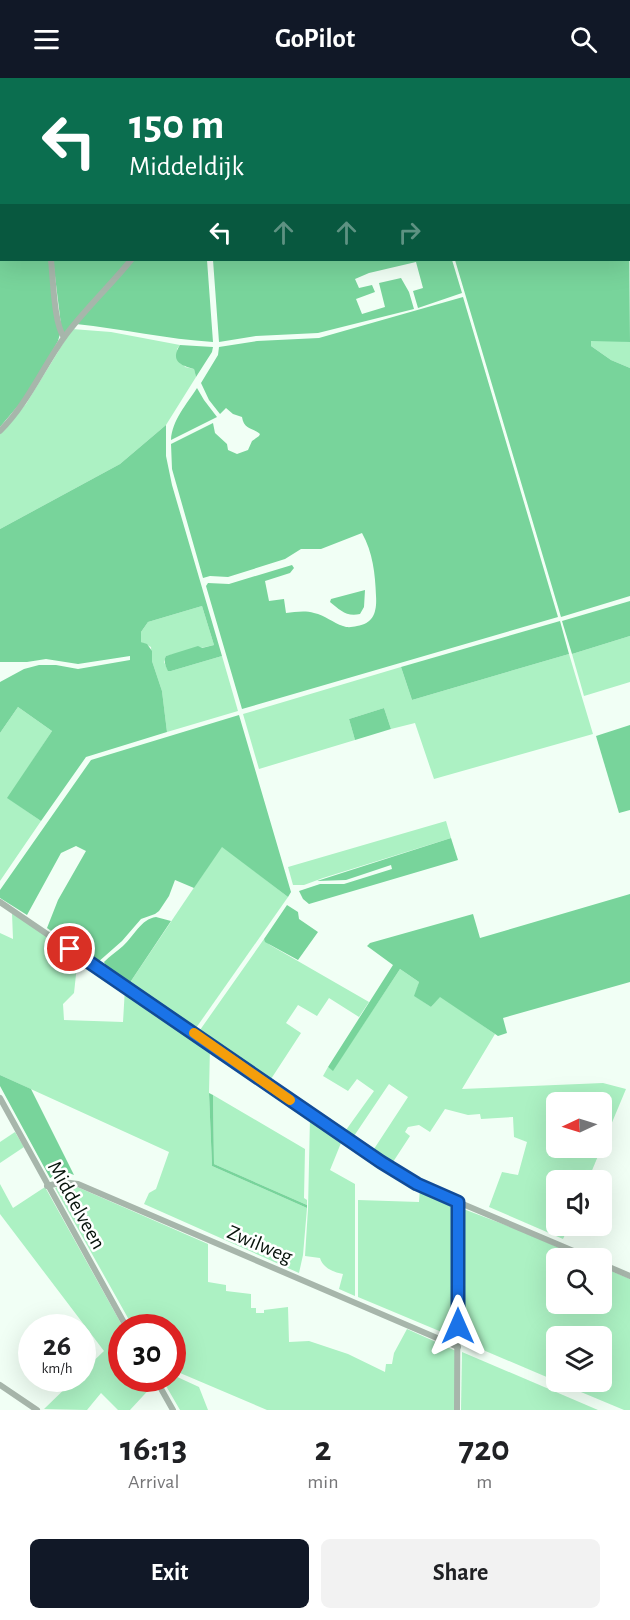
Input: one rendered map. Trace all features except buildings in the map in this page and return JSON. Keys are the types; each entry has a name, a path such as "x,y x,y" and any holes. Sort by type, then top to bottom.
{"street":[{"path":"51,261 56,309 61,334 64,337"},
{"path":"0,431 30,394 64,337 130,261"},
{"path":"0,902 381,1162 417,1184 566,1248"},
{"name":"Middelveen","path":"0,1098 119,1314"},
{"name":"Zwilweg","path":"47,1186 63,1182 78,1184 458,1347"},
{"path":"457,1410 458,1202"},
{"path":"612,1268 630,1276"},
{"path":"0,1385 37,1410"},
{"path":"162,1392 172,1410"}],"green space":[{"path":"0,261 49,261 60,334 58,341 28,394 0,427"},
{"path":"53,261 128,261 68,331 62,333"},
{"path":"133,261 207,261 213,342 76,324"},
{"path":"213,261 452,261 462,293 418,308 413,291 423,288 416,262 369,273 355,279 359,288 372,285 375,292 356,299 362,314 385,307 379,283 401,278 409,292 414,309 318,333 256,336 219,342"},
{"path":"455,261 629,261 630,342 591,341 591,346 611,360 630,368 630,596 561,617"},
{"path":"463,297 558,617 242,709 206,586 208,583 229,584 292,565 294,568 290,573 265,581 269,601 284,599 286,613 311,612 348,627 363,625 371,620 376,607 376,588 371,556 362,533 321,549 301,549 285,559 228,577 203,578 172,469 171,444 213,423 215,433 227,444 228,450 237,454 248,450 252,441 260,434 246,426 242,417 226,408 220,414 209,400 201,383 218,355 219,347 257,341 319,338"},
{"path":"72,329 111,332 180,345 177,349 185,367 194,369 196,377 166,425 120,464 0,529 0,434 26,404"},
{"path":"591,341 630,342 630,368 611,360 591,346"},
{"path":"180,345 213,347 196,377 194,369 184,366 176,359"},
{"path":"197,388 217,417 171,440 177,419"},
{"path":"166,425 166,456 172,485 222,656 171,671 166,668 166,656 198,646 202,648 214,645 202,606 148,622 141,632 141,642 147,644 152,651 152,661 162,691 167,732 86,757 41,821 7,798 52,731 18,707 0,733 0,682 24,669 39,665 78,669 130,660 130,656 78,664 46,659 0,662 0,529 120,464"},
{"path":"365,590 364,607 360,614 347,614 330,602 331,599"},
{"path":"630,601 630,636 572,654 562,621"},
{"path":"202,606 214,645 166,656 164,662 171,671 222,656 238,711 167,732 162,691 152,661 151,647 141,642 141,632 148,622"},
{"path":"560,621 569,654 412,700 401,667"},
{"path":"630,636 630,682 584,696 572,654"},
{"path":"569,654 593,734 434,779 415,723 391,729 384,708 349,719 355,740 259,769 243,714 401,667 412,700"},
{"path":"18,707 52,731 8,798 41,821 0,881 0,733"},
{"path":"384,708 391,729 355,740 349,719"},
{"path":"239,715 291,892 288,897 222,847 194,888 175,880 169,896 159,911 141,919 122,941 97,963 47,928 58,900 86,851 76,846 61,853 27,915 0,898 0,890 91,760"},
{"path":"630,725 630,810 619,813 596,736"},
{"path":"446,821 451,838 304,885 293,885 288,867"},
{"path":"451,838 458,860 309,904 299,891 320,884 344,884 392,869 391,865 346,880 317,881"},
{"path":"222,846 288,897 196,1028 129,984"},
{"path":"630,894 630,982 503,1018 507,1033 498,1036 440,997 431,1007 414,996 419,982 400,969 333,1071 328,1067 393,965 367,946 370,943 473,914 480,938"},
{"path":"287,905 298,912 299,919 318,932 298,960 265,942 264,939"},
{"path":"12,913 78,956 74,993 63,1004 64,1020 123,1022 125,988 210,1046 212,1166 307,1208 299,1273 144,1204 149,1193 156,1189 169,1152 0,1075 0,933 13,939"},
{"path":"156,917 171,921 129,984 103,967 104,962 123,946 142,924"},
{"path":"264,939 270,945 369,1002 359,1017 329,998 317,1016 298,1005 286,1023 301,1033 271,1079 200,1030"},
{"path":"400,969 419,982 415,996 431,1007 440,996 495,1034 462,1089 603,1083 626,1089 612,1122 612,1092 546,1092 546,1158 597,1158 592,1170 546,1170 546,1232 489,1207 502,1172 518,1175 527,1142 514,1137 513,1117 481,1119 480,1114 468,1115 445,1109 430,1132 419,1125 408,1127 405,1132 410,1136 393,1162 374,1149 408,1097 389,1084 354,1136 346,1130 374,1091 357,1079 348,1091 323,1076 328,1067 333,1070"},
{"path":"0,1075 31,1089 74,1175 69,1173 50,1178 0,1086"},
{"path":"209,1093 213,1095 214,1164 307,1205 307,1208 212,1166"},
{"path":"213,1095 305,1149 304,1198 307,1200 307,1205 214,1164"},
{"path":"310,1117 343,1138 330,1170 355,1184 355,1296 339,1289 343,1274 329,1269 320,1258 305,1256"},
{"path":"15,1132 24,1147 0,1163 0,1142"},
{"path":"0,1184 13,1208 45,1187 116,1314 108,1314 108,1392 147,1392 130,1410 118,1410 101,1393 87,1410 44,1409 62,1392 96,1392 96,1359 104,1351 96,1340 96,1314 76,1314 0,1214"},
{"path":"64,1184 75,1186 208,1244 208,1282 226,1285 226,1291 251,1294 251,1308 256,1308 256,1313 288,1307 289,1342 309,1341 348,1354 385,1372 386,1364 392,1364 394,1353 407,1329 456,1351 456,1410 267,1410 186,1376 186,1314 126,1314 55,1188"},
{"path":"420,1187 456,1205 456,1338 358,1297 358,1200 419,1202"},
{"path":"462,1210 466,1210 559,1248 546,1248 546,1314 612,1314 612,1271 630,1279 630,1410 624,1410 581,1392 612,1392 612,1326 546,1326 546,1377 462,1341"},
{"path":"462,1352 546,1388 546,1392 556,1392 598,1410 461,1410"},
{"path":"186,1381 199,1387 208,1410 180,1410 170,1392 186,1392"}],"slow traffic":[{"path":"194,1033 290,1100"}],"route":[{"path":"70,949 381,1162 417,1184 458,1202 458,1326"}]}
